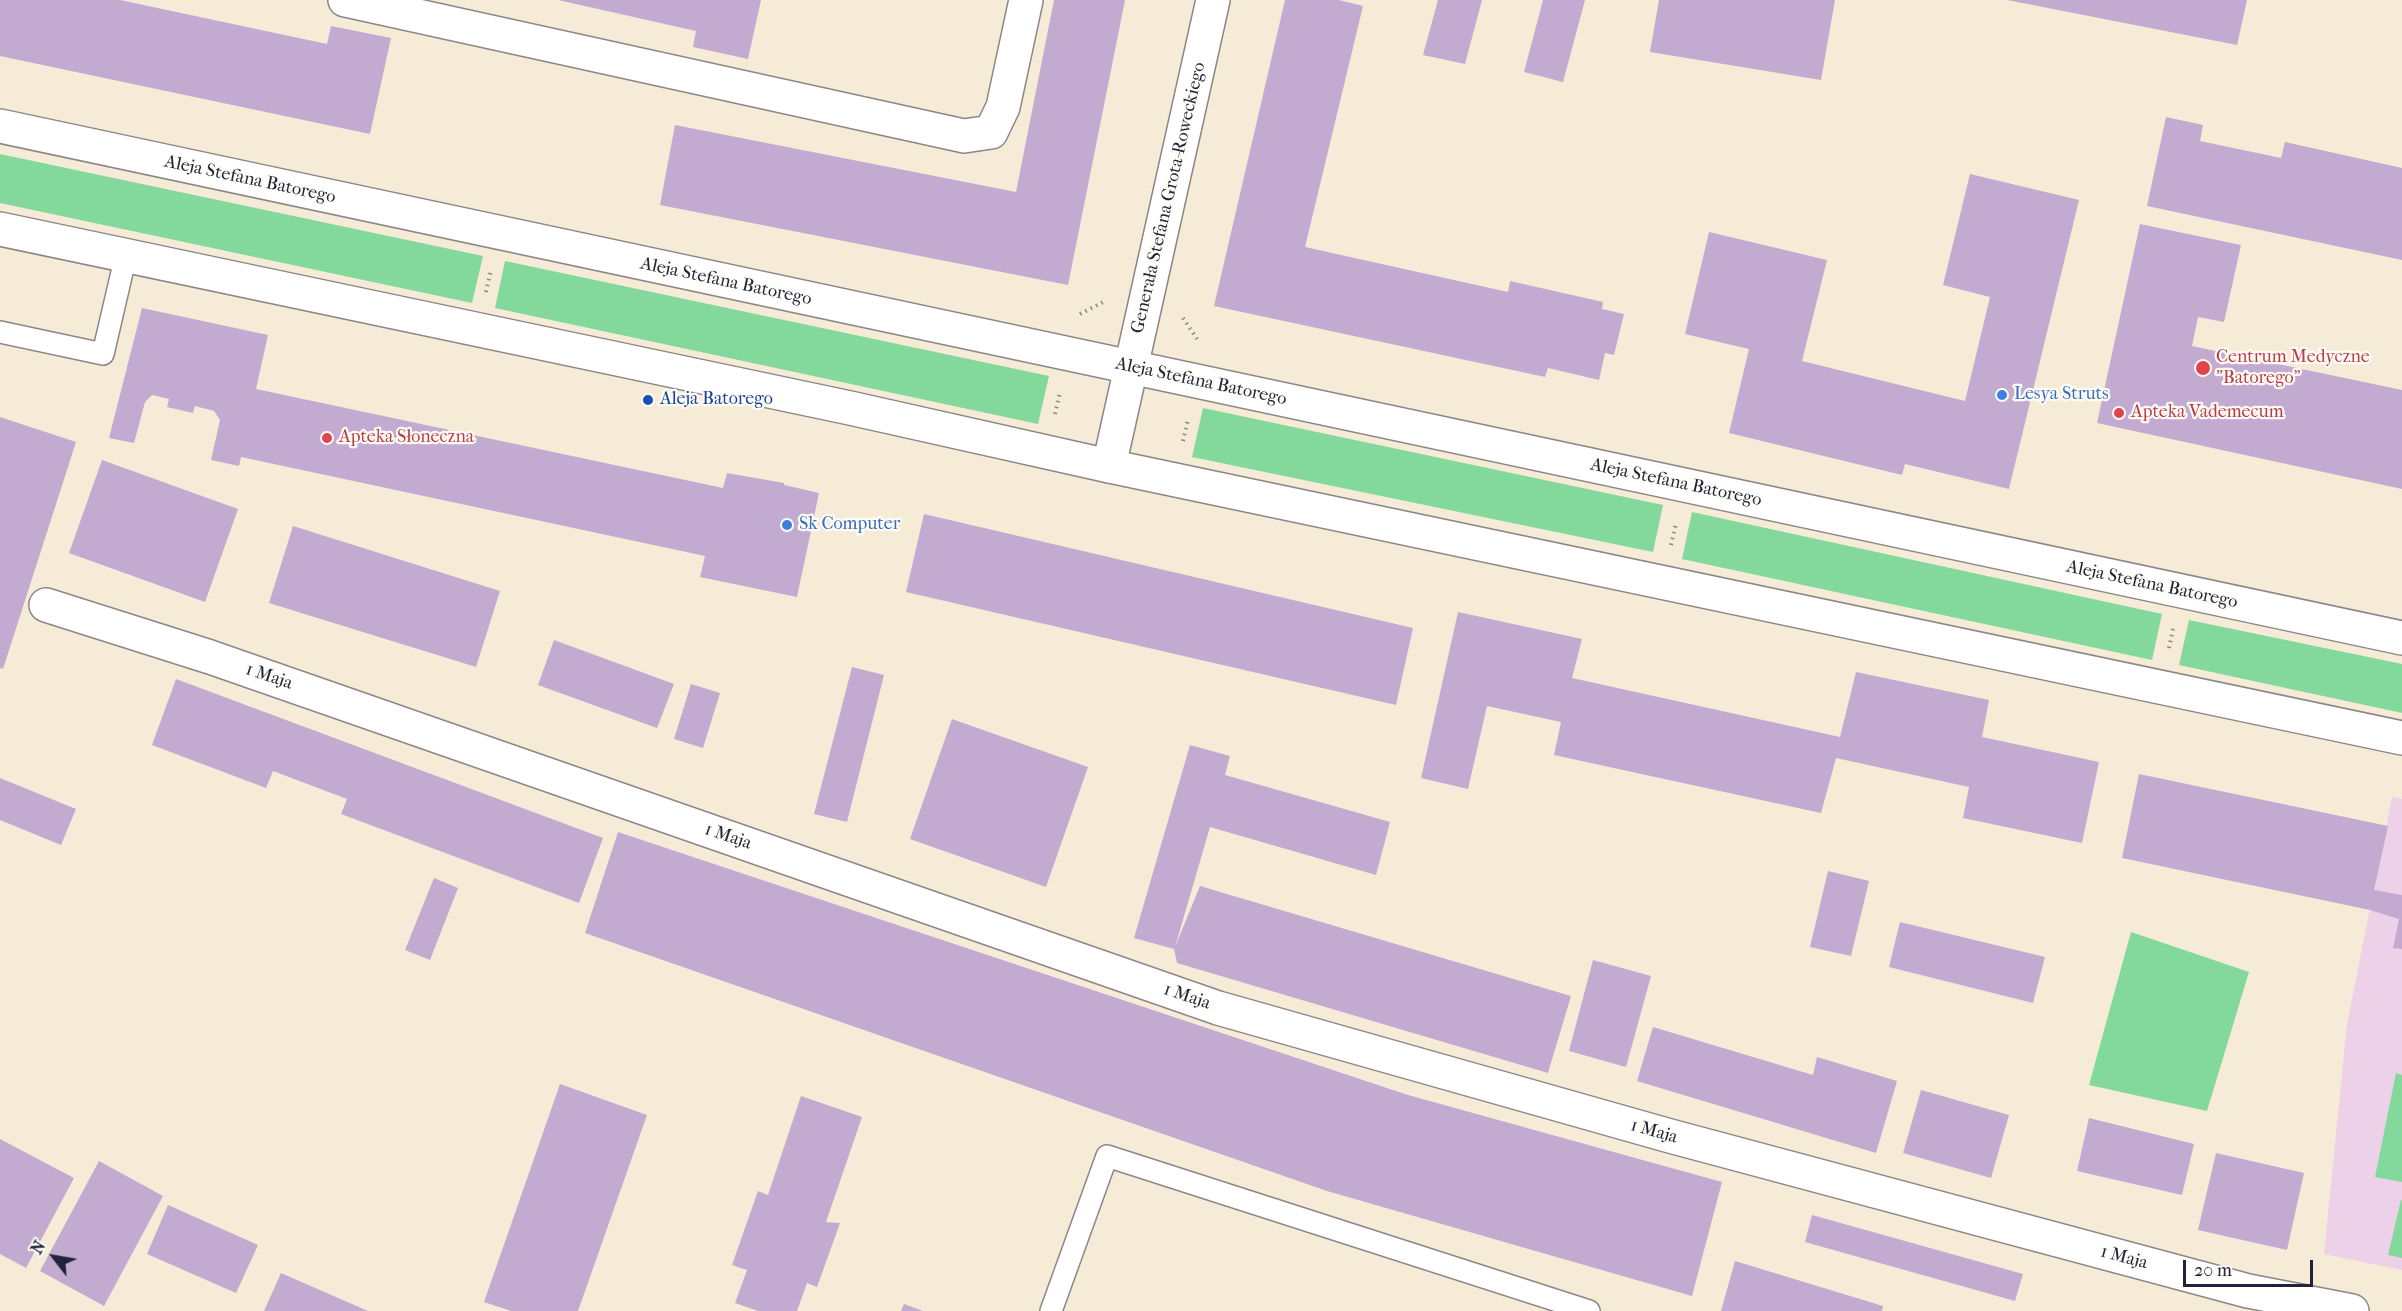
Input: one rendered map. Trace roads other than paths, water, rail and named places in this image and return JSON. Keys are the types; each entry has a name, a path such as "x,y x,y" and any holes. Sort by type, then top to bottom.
{"street":[{"path":"345,0 964,136 991,132 1003,107 1026,0"},
{"name":"Generała Stefana Grota-Roweckiego","path":"1109,466 1213,0"},
{"name":"Aleja Stefana Batorego","path":"0,126 2402,638"},
{"path":"0,229 850,408 1109,466 2402,738"},
{"name":"1 Maja","path":"46,605 222,661 1218,1008 1670,1136 2109,1254 2248,1291 2352,1311"}],"lane":[{"path":"0,332 103,354 126,255"},
{"path":"1051,1311 1107,1156 1588,1311"}],"place":[{"name":"Centrum Medyczne \"Batorego\"","path":"2203,368"},
{"name":"Lesya Struts","path":"2002,395"},
{"name":"Aleja Batorego","path":"648,400"},
{"name":"Apteka Vademecum","path":"2119,413"},
{"name":"Apteka Słoneczna","path":"327,438"},
{"name":"Sk Computer","path":"787,525"}]}
